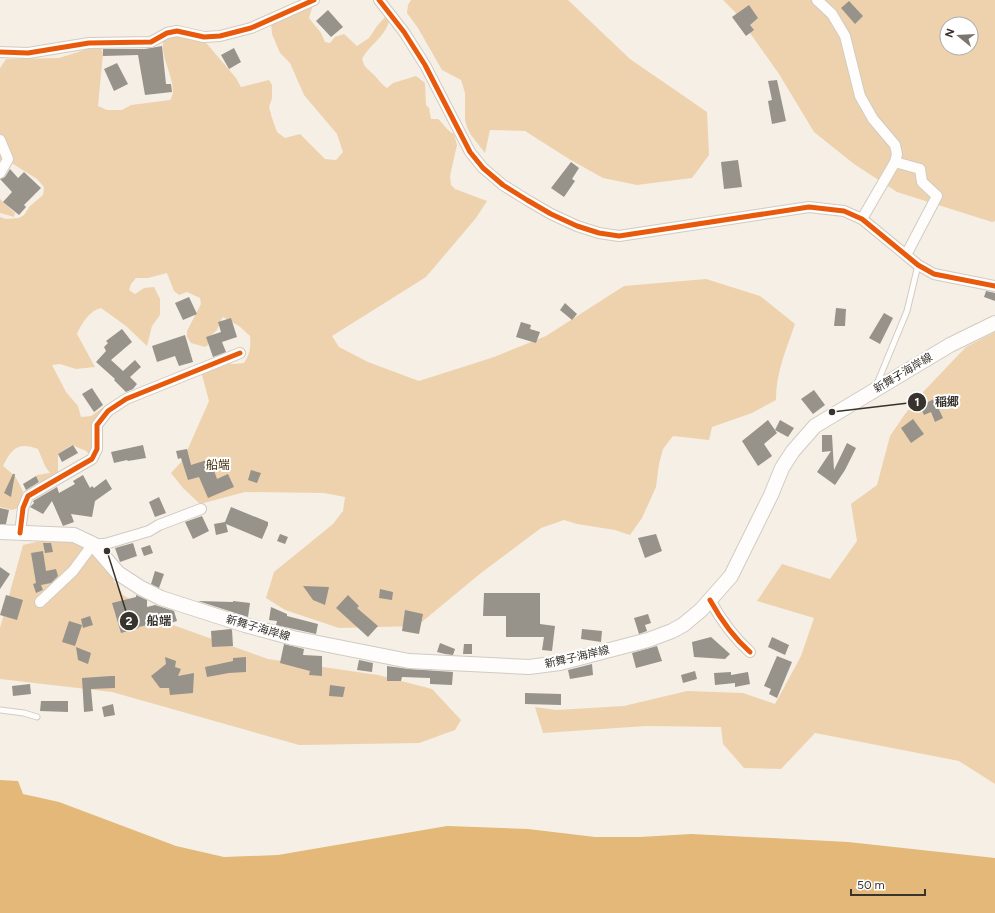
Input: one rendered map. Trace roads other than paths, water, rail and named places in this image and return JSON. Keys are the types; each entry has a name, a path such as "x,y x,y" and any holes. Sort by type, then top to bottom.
{"main road":[{"name":"新舞子海岸線","path":"0,532 74,535 93,544 118,573 141,588 171,602 286,636 409,661 529,667 560,663 648,640 683,625 701,610 731,576 771,496 782,468 793,451 815,426 950,345 995,323"}],"street":[{"path":"0,52 28,53 95,42 151,42 167,33 178,31 204,37 220,36 251,28 314,0"},
{"path":"379,0 404,32 425,65 470,152 483,168 503,185 527,200 577,226 599,233 619,236 809,207 844,211 862,219 918,265 934,274 995,286"},
{"path":"818,0 832,14 845,36 860,96 873,119 895,145 897,154 895,162 862,219"},
{"path":"0,140 8,159 0,173"},
{"path":"895,162 920,169 922,182 937,196 906,255"},
{"path":"20,533 23,508 28,496 92,459 97,449 97,425 108,411 126,399 240,354"},
{"path":"40,602 73,571 93,544 105,544 149,531 159,525 200,509"},
{"path":"710,600 721,620 738,642 750,652"}],"lane":[{"path":"876,390 876,384 907,311 918,265"},
{"path":"0,710 24,713 37,717"}],"place":[{"name":"稲郷","path":"832,412"},
{"name":"船端","path":"107,551"}],"district":[{"name":"船端","path":"218,465"}]}
